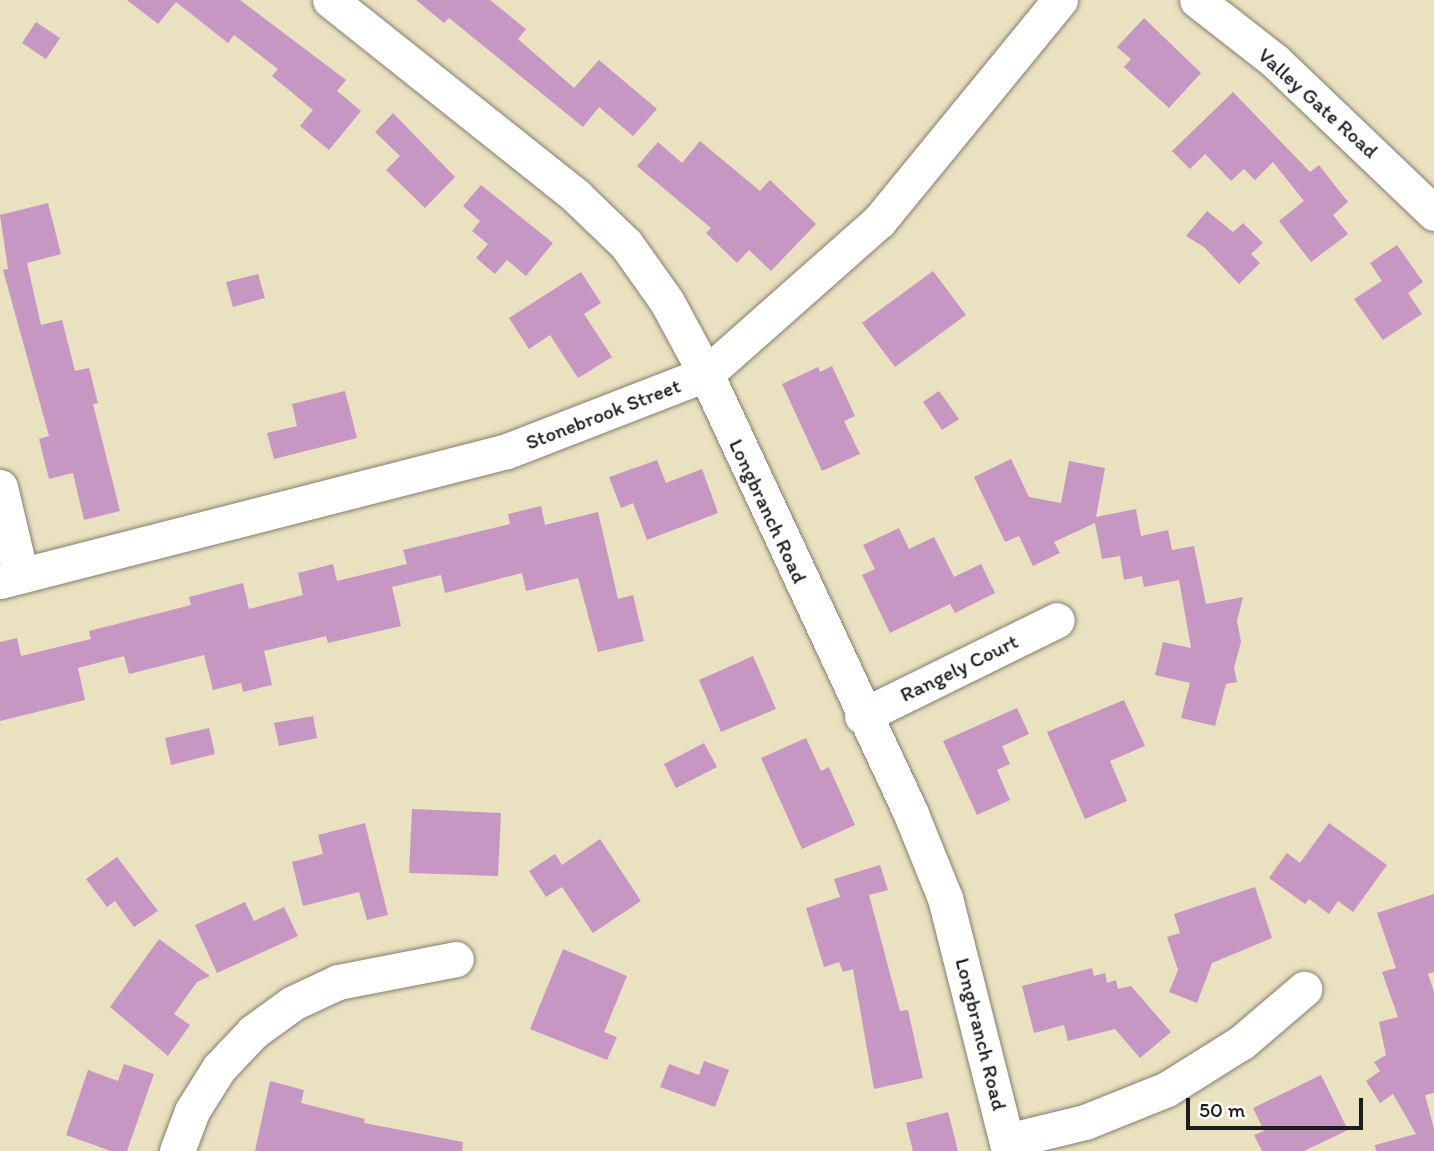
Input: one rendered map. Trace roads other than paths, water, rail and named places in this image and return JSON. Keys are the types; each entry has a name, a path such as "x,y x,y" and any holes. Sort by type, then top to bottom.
{"street":[{"name":"Longbranch Road","path":"330,0 523,150 626,244 667,302 706,374 862,716 911,814 944,898 1008,1146"},
{"name":"Stonebrook Street","path":"10,579 507,450 706,374 879,221 1060,0"},
{"name":"Valley Gate Road","path":"1197,0 1275,61 1434,213"},
{"path":"0,487 10,579"},
{"name":"Rangely Court","path":"862,716 1057,620"},
{"path":"177,1151 192,1111 219,1068 253,1032 293,1003 338,982 456,958"},
{"path":"1008,1146 1085,1122 1167,1088 1242,1042 1304,989"}]}
